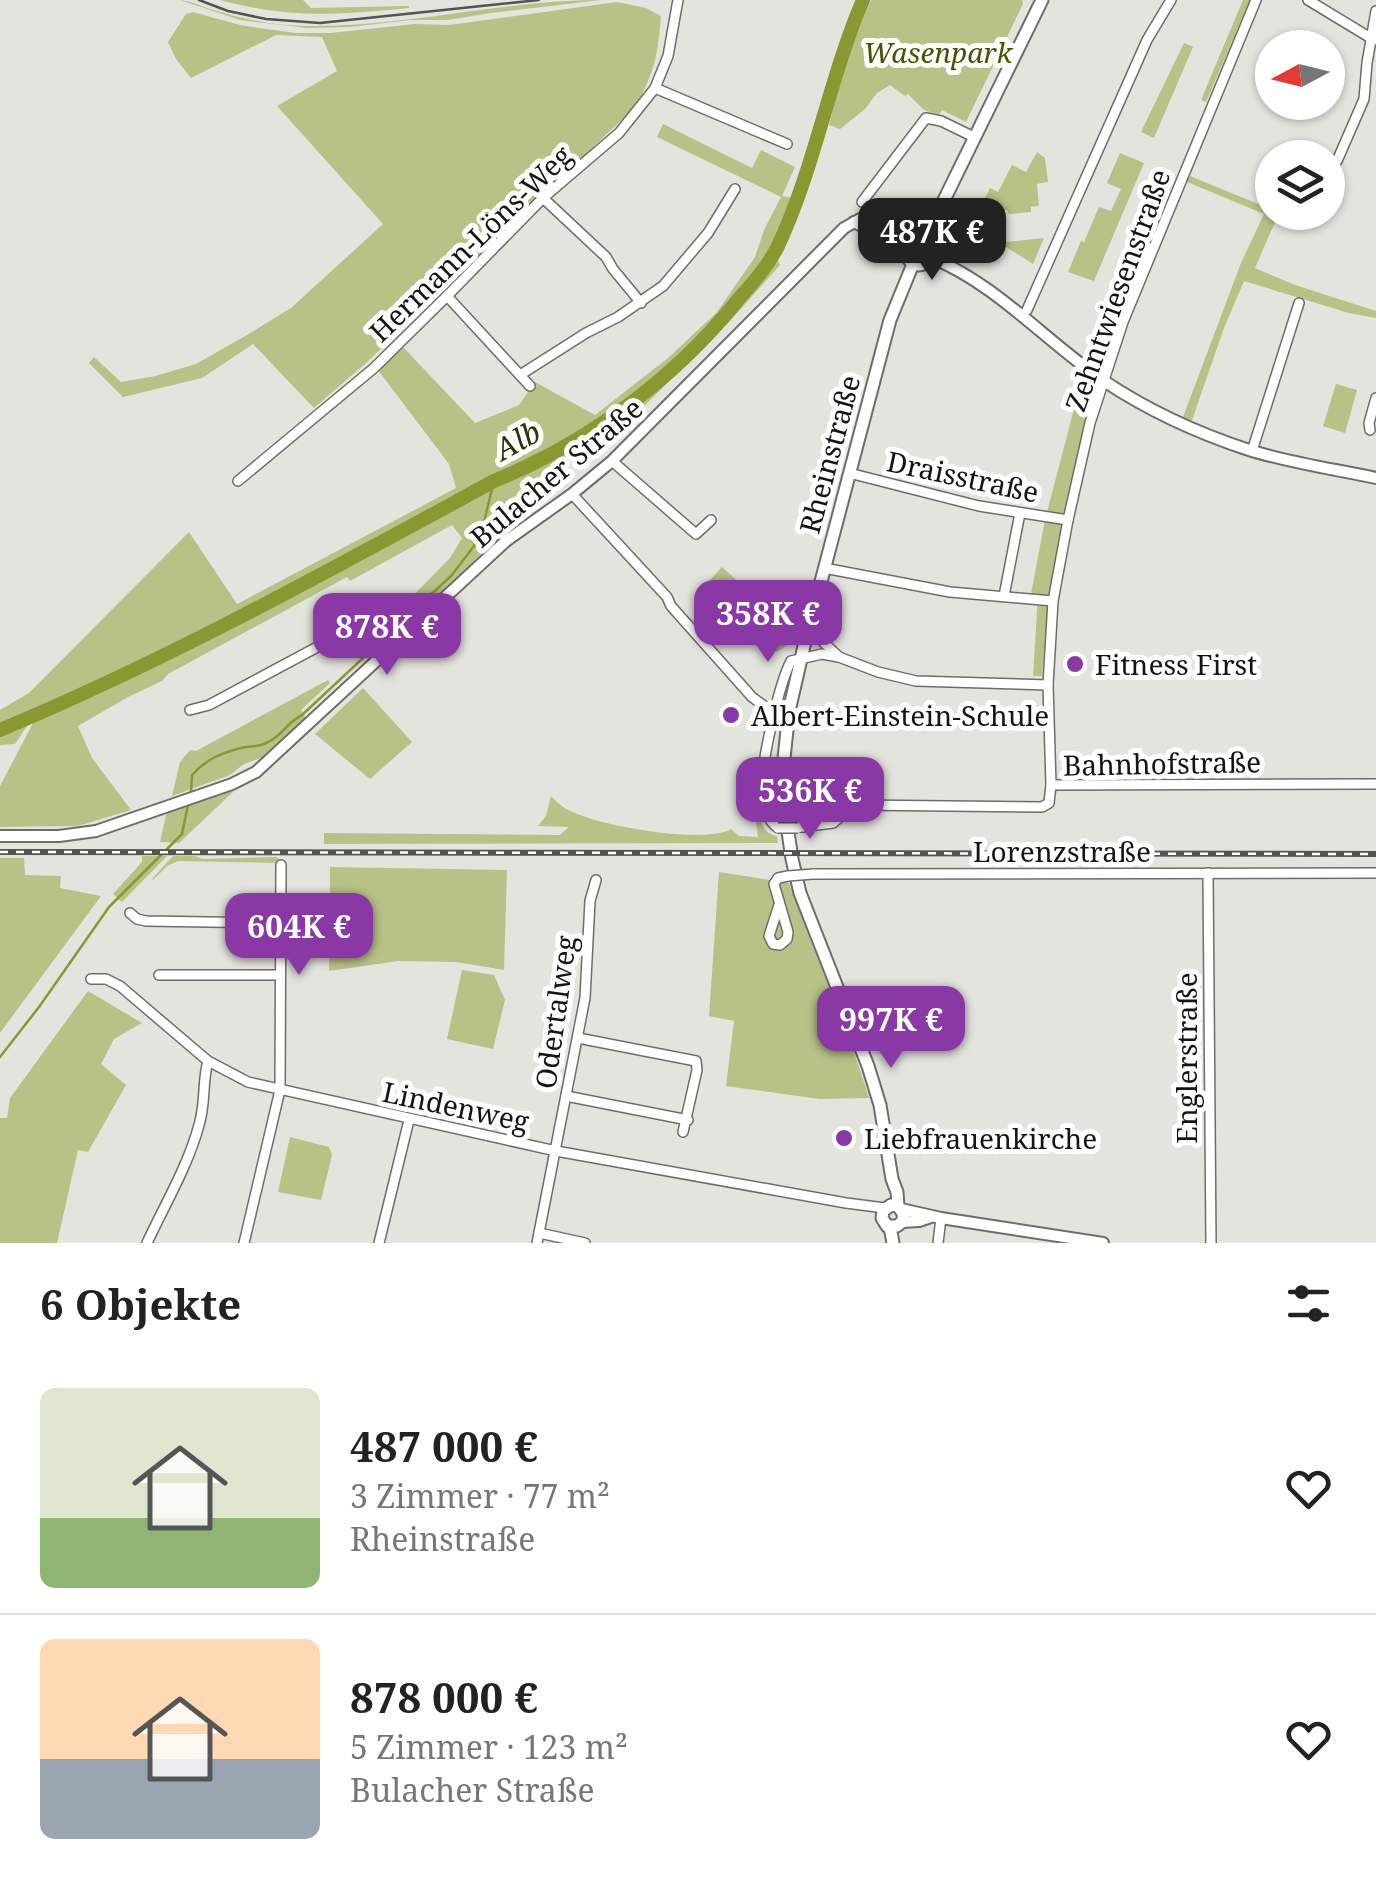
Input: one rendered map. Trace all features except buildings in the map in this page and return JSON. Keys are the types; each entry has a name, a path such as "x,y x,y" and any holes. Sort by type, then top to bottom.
{"main road":[{"name":"Rheinstraße","path":"897,1243 893,1215 897,1192 880,1105 800,893 792,859 782,798 789,711 890,320 914,250 1042,0"},
{"path":"914,250 922,265 930,257"}],"street":[{"name":"Hermann-Löns-Weg","path":"238,482 374,368 543,198 619,133 654,88 668,56 678,0"},
{"path":"1032,0 1036,13"},
{"path":"1026,310 1147,40 1171,0"},
{"name":"Zehntwiesenstraße","path":"1051,785 1048,685 1053,600 1102,380 1256,0"},
{"path":"1308,0 1373,40"},
{"path":"1345,143 1364,100 1376,12"},
{"path":"654,88 788,144"},
{"path":"862,202 926,118 974,137"},
{"path":"520,375 662,286 708,234 736,189"},
{"path":"543,198 606,257 641,302"},
{"name":"Bulacher Straße","path":"0,836 85,834 243,780 264,766 393,634 506,541 612,462 844,228 860,218 870,221 914,250"},
{"path":"930,257 964,273 1001,298 1102,380 1178,424 1252,451 1376,478"},
{"path":"447,296 530,386"},
{"path":"1252,451 1300,303"},
{"path":"1370,430 1376,398"},
{"path":"612,462 696,534 711,520"},
{"name":"Draisstraße","path":"849,473 1020,514 1068,520"},
{"path":"572,494 752,697 775,714"},
{"path":"1004,596 1020,514"},
{"path":"824,568 950,592 1053,600"},
{"path":"190,710 209,706 373,615 393,634"},
{"path":"810,624 820,640 840,656 878,672 916,681 1048,685"},
{"path":"801,659 817,654 840,656"},
{"name":"Rheinstraße","path":"801,659 789,663 762,774 768,818 778,828 801,827"},
{"name":"Bahnhofstraße","path":"801,827 802,809 809,802 1042,807 1049,804 1051,785 1376,784"},
{"path":"801,827 836,821 846,812 844,804"},
{"path":"244,1243 280,1090 281,865"},
{"name":"Englerstraße","path":"1208,873 1211,1243"},
{"name":"Lorenzstraße","path":"779,905 774,884 777,878 812,874 1376,873"},
{"name":"Odertalweg","path":"538,1238 585,998 590,902 596,880"},
{"path":"130,913 146,921 280,922"},
{"path":"159,976 280,975"},
{"name":"Lindenweg","path":"91,979 106,979 131,994 208,1061 248,1082 556,1151 846,1203 893,1215"},
{"path":"578,1038 696,1061 683,1132"},
{"path":"147,1243 194,1143 206,1098 204,1074 208,1061"},
{"path":"566,1096 688,1120"},
{"path":"380,1243 409,1120"},
{"path":"893,1215 919,1221 937,1217 1103,1243"},
{"path":"937,1217 938,1243"},
{"path":"538,1238 585,1243"}],"green space":[{"path":"180,0 251,20 308,26 601,0 448,20 307,28 240,20"},
{"path":"220,0 303,0 311,8 409,8 314,14"},
{"name":"Wasenpark","path":"871,0 1022,0 966,122 942,110 939,115 924,110 908,94 905,96 890,85 840,129 829,125 845,62"},
{"path":"1243,0 1250,0 1206,102 1201,100"},
{"path":"617,2 646,8 661,16 654,65 632,110 314,408 253,344 202,378 123,397 89,363 94,357 121,382 196,364 291,308 383,224 277,106 337,71 322,37 276,35 191,78 168,42 186,14 193,12 240,25 296,33 330,33 415,24 449,25"},
{"path":"1184,43 1193,47 1154,138 1141,132"},
{"path":"663,124 752,168 761,150 795,167 782,196 794,198 774,251 780,265 730,321 594,456 580,454 506,502 514,519 398,631 387,622 450,558 462,538 452,525 350,581 347,577 78,726 92,758 131,810 78,826 0,827 0,786 33,723 29,723 15,744 0,745 0,710 29,693 189,532 237,604 456,488 449,464 378,370 402,346 475,423 519,405 535,382 595,415 668,358 717,312 755,257 781,197 657,137"},
{"path":"1037,152 1045,158 1048,182 1037,184 1039,206 1031,207 1031,212 987,212 990,229 998,229 1000,238 1006,242 1044,238 1033,264 972,225 990,188 998,192 1012,165 1026,172"},
{"path":"1120,153 1144,163 1094,281 1068,272 1099,207 1111,211 1121,189 1107,183"},
{"path":"1190,176 1255,203 1255,210 1187,182"},
{"path":"1256,230 1272,230 1255,268 1376,311 1376,318 1244,281 1191,423 1183,417"},
{"path":"1082,378 1093,393 1049,600 1042,676 1033,676 1038,595 1031,594 1045,520"},
{"path":"1336,384 1357,390 1345,433 1323,426"},
{"path":"722,567 754,596 741,610 709,581"},
{"path":"756,596 791,633 789,644 777,652 749,616"},
{"path":"328,680 330,683 301,710 306,718 273,750 230,775 172,796 180,762 190,750 196,751"},
{"path":"363,688 412,742 370,779 315,734"},
{"path":"233,789 179,843 160,842 167,811"},
{"path":"755,791 762,824 777,836 778,843 324,844 324,833 560,835 569,827 538,826 546,816 551,796 577,814 620,826 697,835 731,829 739,836 758,837 756,822 743,815"},
{"path":"142,856 167,856 122,902 113,894 142,862"},
{"path":"173,856 281,860 178,861 153,880"},
{"path":"0,858 24,858 25,875 61,876 60,888 101,896 0,1033"},
{"path":"330,867 507,870 504,970 456,962 398,961 329,971"},
{"path":"719,872 789,883 869,1098 820,1099 726,1086 734,1021 709,1016"},
{"path":"462,970 494,975 505,1000 493,1049 447,1039"},
{"path":"88,991 142,1023 114,1039 101,1064 126,1085 88,1152 78,1150 57,1243 0,1243 0,1118 7,1118 10,1098"},
{"path":"290,1137 329,1147 332,1155 321,1200 278,1192"}],"waterway":[{"name":"Alb","path":"0,730 188,643 563,448 657,382 712,330 778,246 863,0"},
{"path":"191,793 192,775 202,765 227,752 275,738 452,575 480,538 494,481"},
{"path":"0,1057 109,907 182,834 188,805"}],"tram line":[{"path":"199,0 266,19 320,23 539,0"}],"railway":[{"path":"0,852 1376,854"}],"place":[{"name":"Fitness First","path":"1075,664"},
{"name":"Albert-Einstein-Schule","path":"731,715"},
{"name":"Liebfrauenkirche","path":"844,1138"}]}
